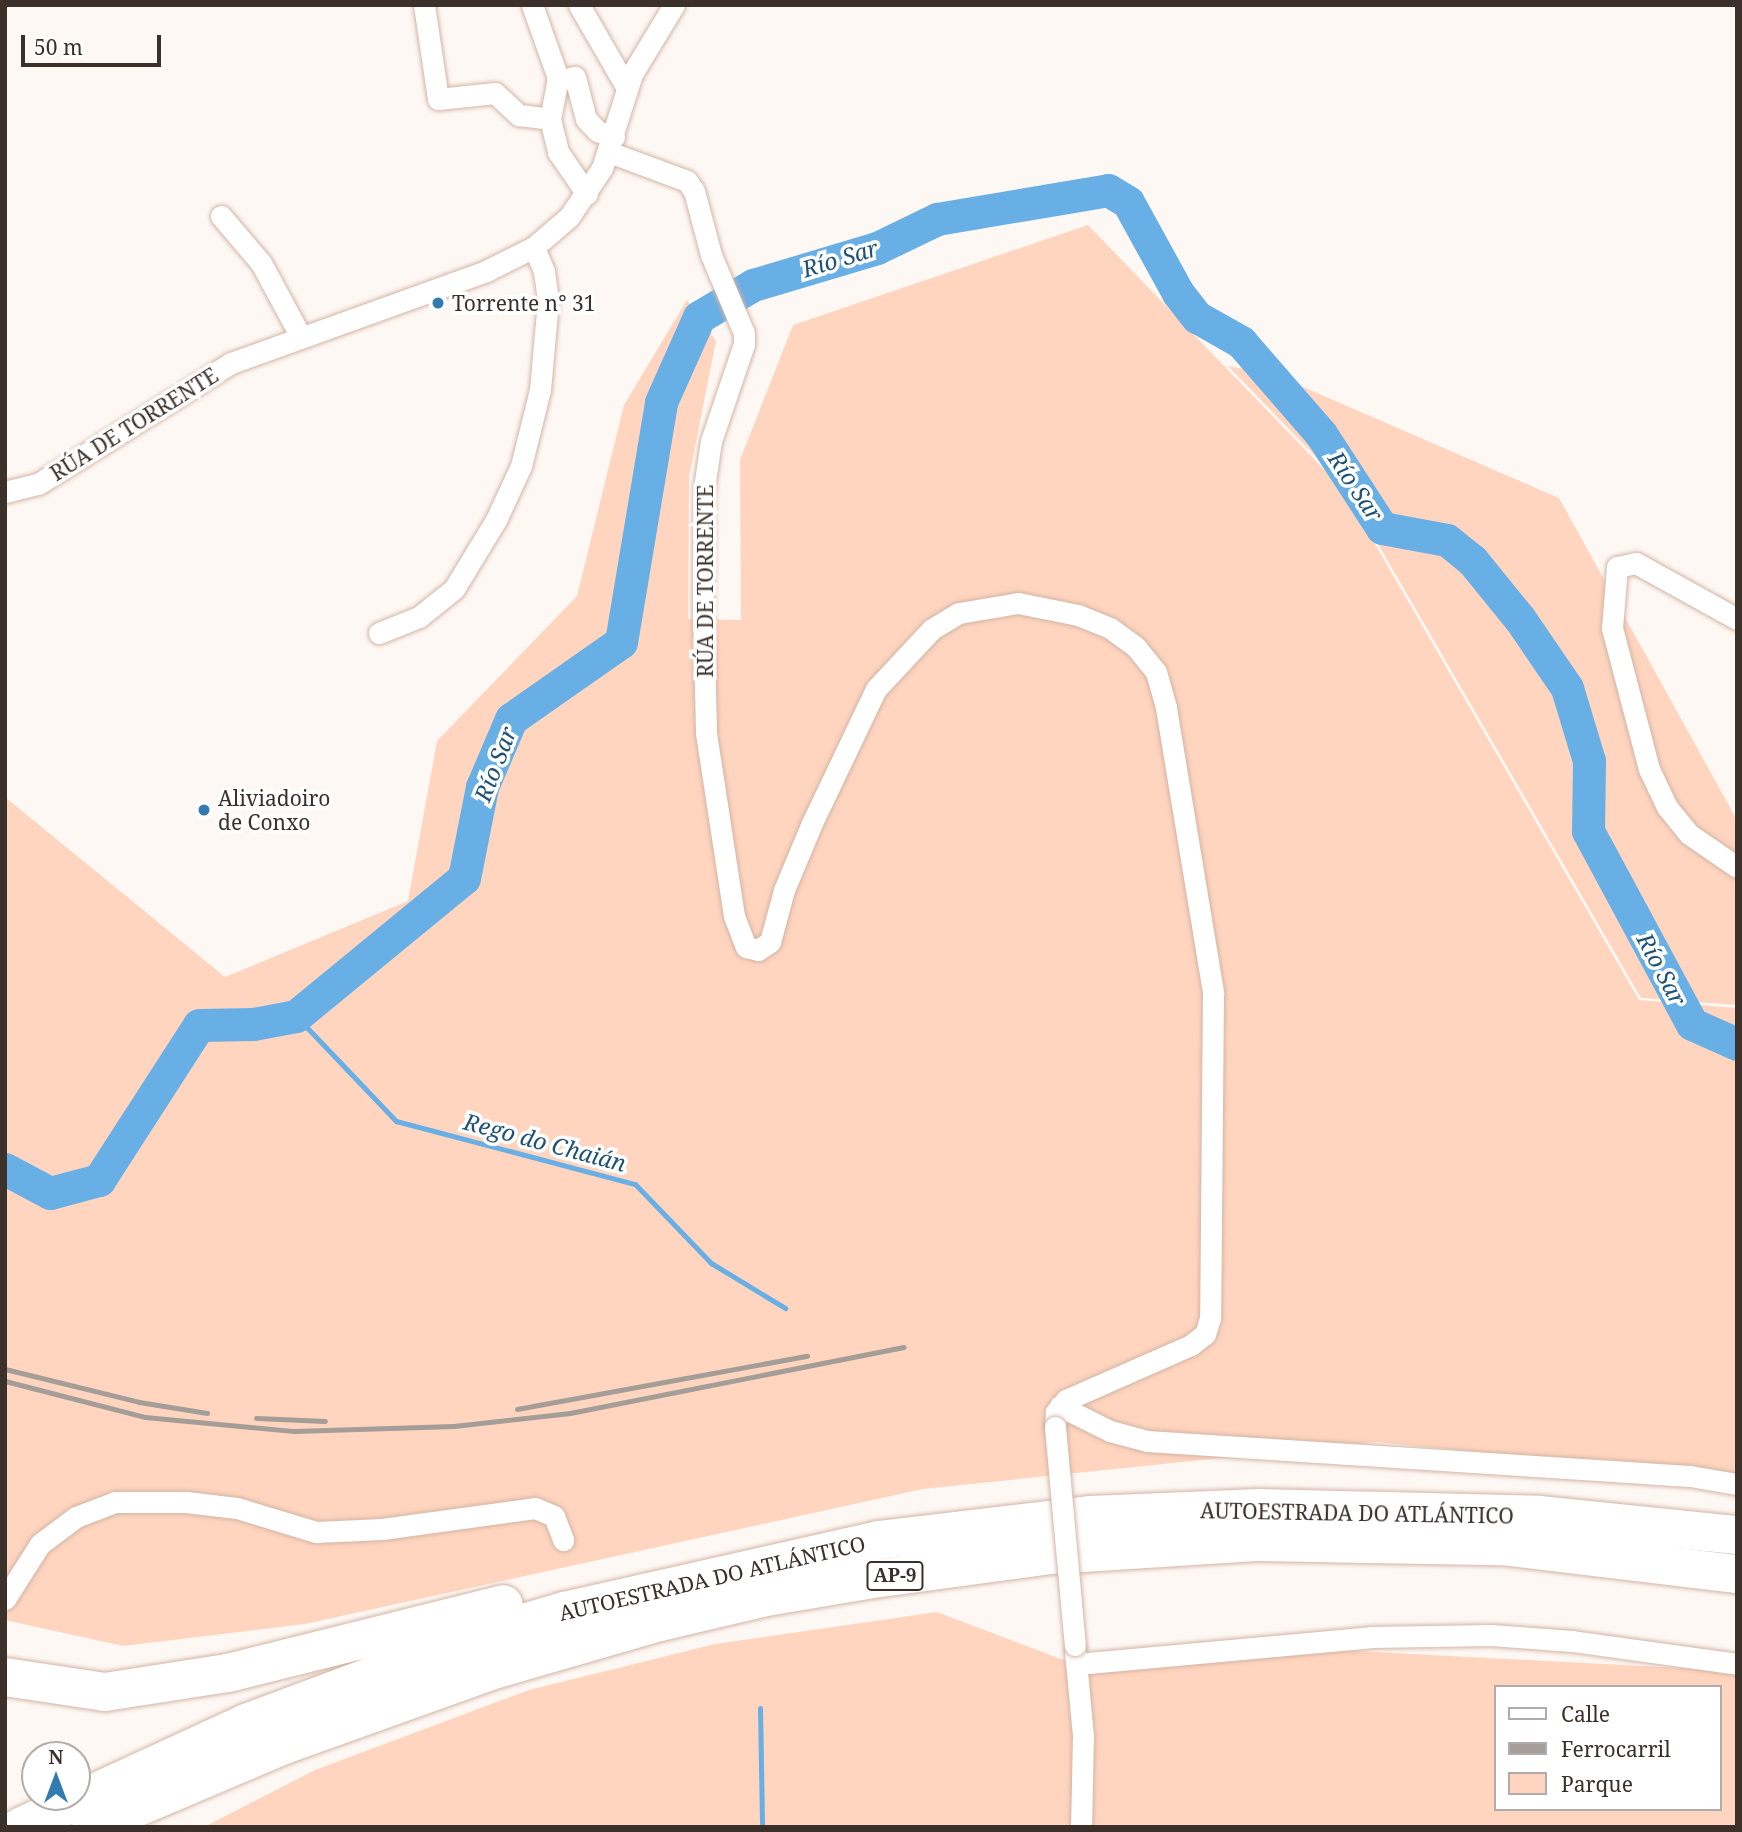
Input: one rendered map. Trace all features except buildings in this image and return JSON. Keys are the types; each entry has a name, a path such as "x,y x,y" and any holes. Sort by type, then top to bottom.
{"highway":[{"name":"AUTOESTRADA DO ATLÁNTICO","path":"20,1827 53,1808 246,1723 479,1636 564,1611 878,1540 1090,1515 1260,1508 1539,1515 1737,1535"},
{"path":"5,1677 105,1692 228,1673 555,1591 815,1542 878,1540"},
{"name":"AUTOESTRADA DO ATLÁNTICO","path":"91,1827 287,1744 497,1669 660,1622 766,1597 1051,1555 1260,1542 1501,1546 1737,1574"},
{"path":"125,1827 287,1744"}],"street":[{"path":"424,5 438,99 495,93 519,116 550,119"},
{"path":"531,5 557,81 550,119 558,152 587,194"},
{"path":"579,5 627,88"},
{"name":"RÚA DE TORRENTE","path":"5,492 38,484 210,374 300,335 486,271 534,247 569,217 587,194 611,145 627,88 644,51 674,5"},
{"path":"557,81 575,77 586,119 611,145"},
{"name":"RÚA DE TORRENTE","path":"611,145 687,181 722,282 736,310 744,344 711,441 704,488 705,719 734,916 751,949 769,942 784,890 812,823 876,689 932,629 960,613 989,606 1018,603 1066,612 1110,628 1135,646 1156,672 1166,708 1213,993 1210,1318 1205,1334 1191,1345 1060,1406"},
{"path":"221,216 261,263 300,335"},
{"path":"379,633 419,617 454,589 496,520 521,466 540,390 548,300 544,271 534,247"},
{"path":"1737,620 1636,563 1626,562 1614,575 1612,628 1649,769 1667,807 1689,834 1737,867"},
{"path":"1081,1827 1083,1735 1055,1427 1060,1406 1100,1427 1147,1441 1689,1476 1737,1484"},
{"path":"5,1599 40,1544 76,1517 115,1502 187,1502 237,1508 316,1532 382,1529 535,1508 554,1516 563,1540"},
{"path":"1076,1654 1358,1638 1491,1635 1572,1641 1737,1664"}],"green space":[{"path":"1088,225 1343,489 1639,1000 1737,1008 1737,1478 1377,1442 923,1489 305,1624 123,1646 5,1620 5,797 225,977 408,901 437,741 577,596 624,405 687,300 716,341 689,477 688,619 741,620 740,460 793,325"},
{"path":"1228,366 1278,376 1559,498 1737,820 1737,1005 1641,998 1345,487"},
{"path":"937,1612 1095,1672 1337,1650 1737,1671 1737,1827 204,1827 315,1770 529,1690 715,1644"}],"waterway":[{"name":"Río Sar","path":"5,1169 50,1193 99,1180 199,1025 253,1024 296,1016 464,878 482,787 511,719 621,642 661,402 699,317 753,285 877,248 937,219 1108,190 1128,202 1178,293 1197,317 1241,342 1321,434 1382,528 1447,540 1472,560 1520,619 1567,688 1589,761 1588,831 1692,1024 1737,1044"},
{"name":"Rego do Chaián","path":"296,1016 396,1121 635,1184 711,1263 785,1308"},
{"name":"Rego do Chaián","path":"760,1708 762,1827"}],"railway":[{"path":"5,1381 145,1417 294,1431 454,1426 570,1413 904,1347"},
{"path":"517,1409 807,1356"},
{"path":"5,1369 139,1402 207,1413"},
{"path":"256,1418 325,1421"}],"place":[{"name":"Torrente n° 31","path":"438,303"},
{"name":"Aliviadoiro de Conxo","path":"204,810"}]}
